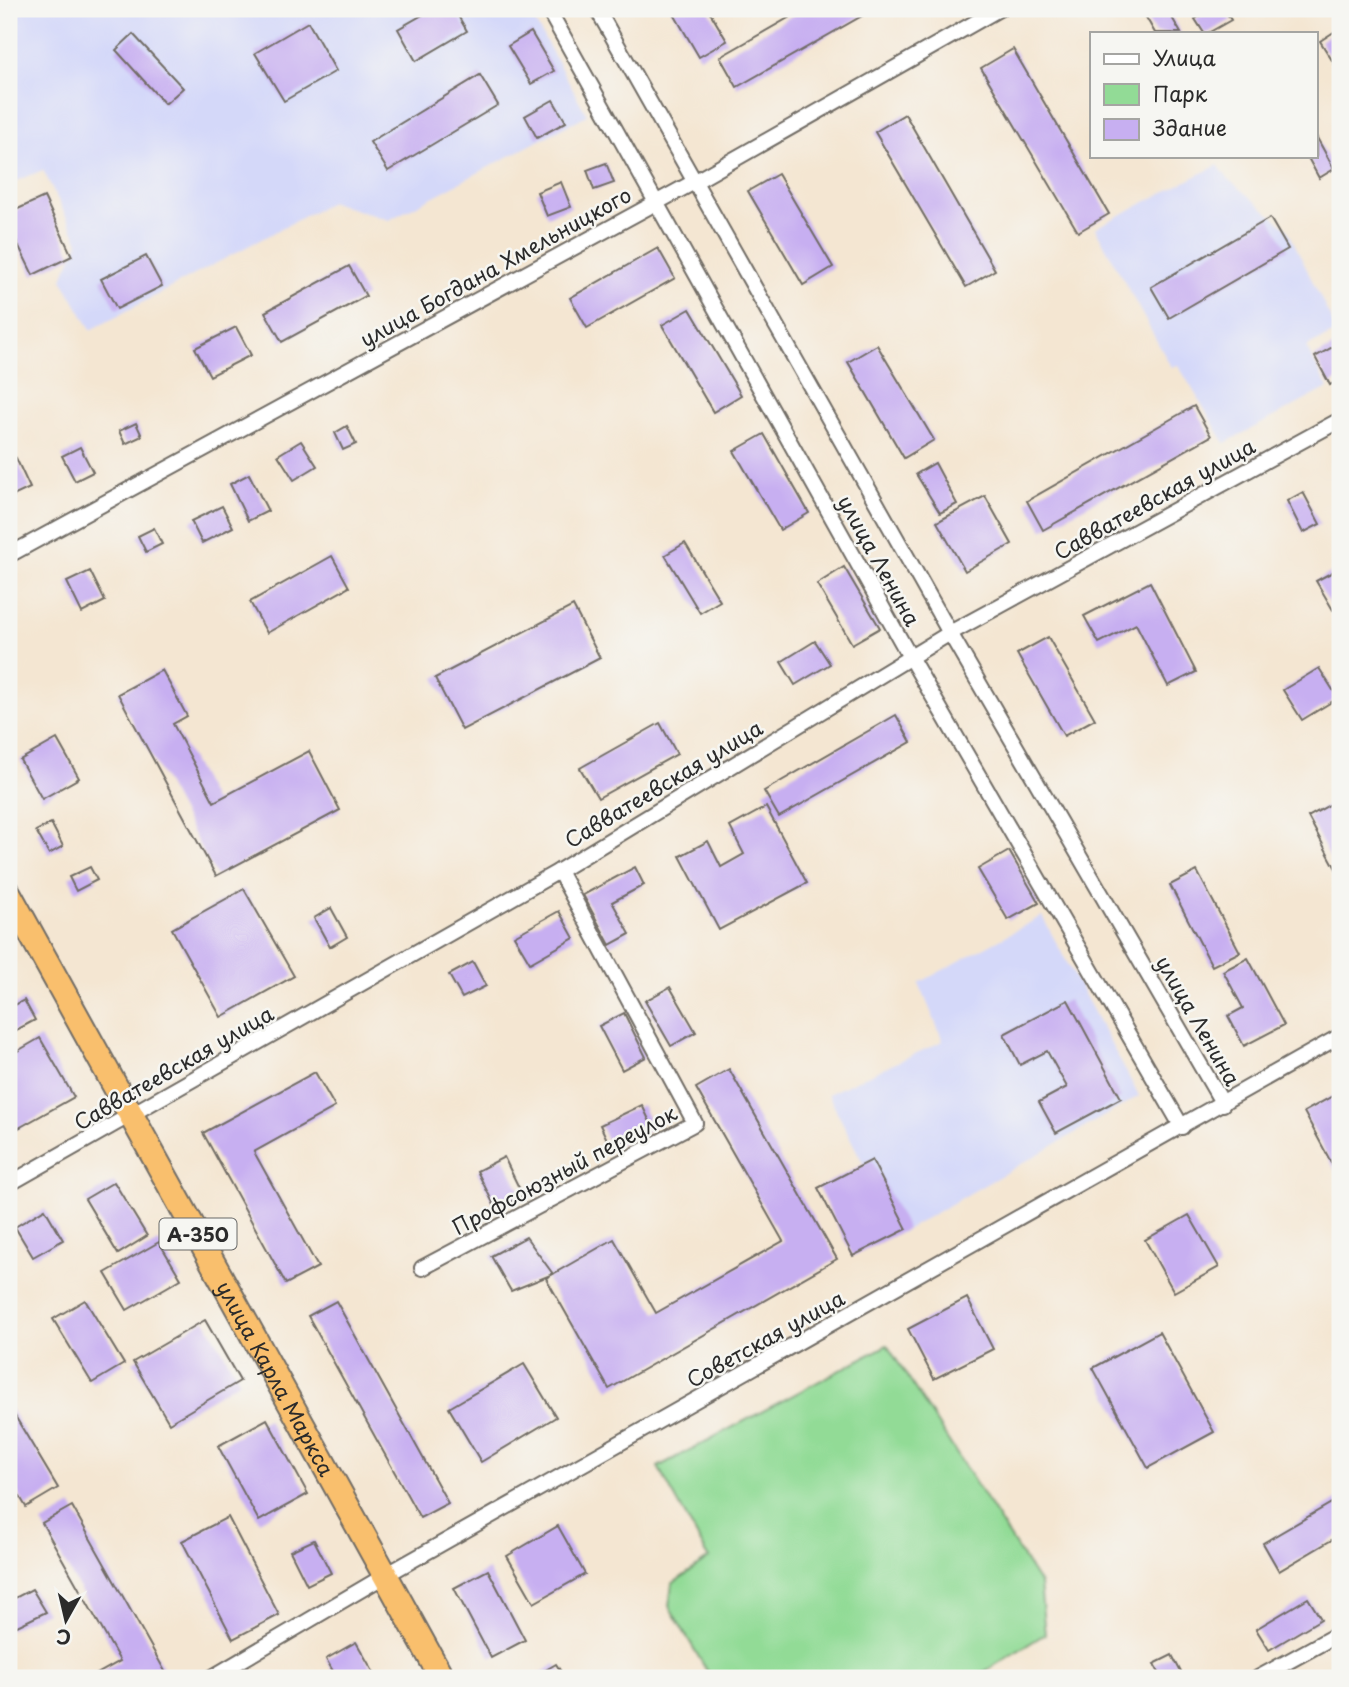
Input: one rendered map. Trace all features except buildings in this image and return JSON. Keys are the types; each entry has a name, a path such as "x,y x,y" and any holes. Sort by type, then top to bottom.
{"highway":[{"name":"улица Карла Маркса","path":"10,900 442,1678"}],"street":[{"name":"улица Ленина","path":"548,9 910,657 1182,1127"},
{"name":"улица Ленина","path":"597,9 950,633 1223,1104"},
{"name":"улица Богдана Хмельницкого","path":"9,555 696,181 993,10"},
{"name":"Савватеевская улица","path":"9,1184 559,871 950,633 1340,420"},
{"name":"Профсоюзный переулок","path":"422,1268 695,1123 559,871"},
{"name":"Советская улица","path":"211,1678 386,1575 1340,1036"},
{"path":"1258,1678 1340,1633"}],"shaded area":[{"path":"9,9 528,9 587,115 389,220 331,202 91,330 62,279 79,242 43,170 9,184"},
{"path":"1218,165 1228,179 1287,228 1337,332 1306,347 1328,388 1225,443 1178,365 1171,367 1095,228"},
{"path":"1042,916 1139,1096 899,1234 828,1094 943,1041 919,983"}],"green space":[{"path":"887,1345 1040,1584 1045,1634 974,1678 711,1678 669,1606 672,1584 709,1558 658,1467"}]}
